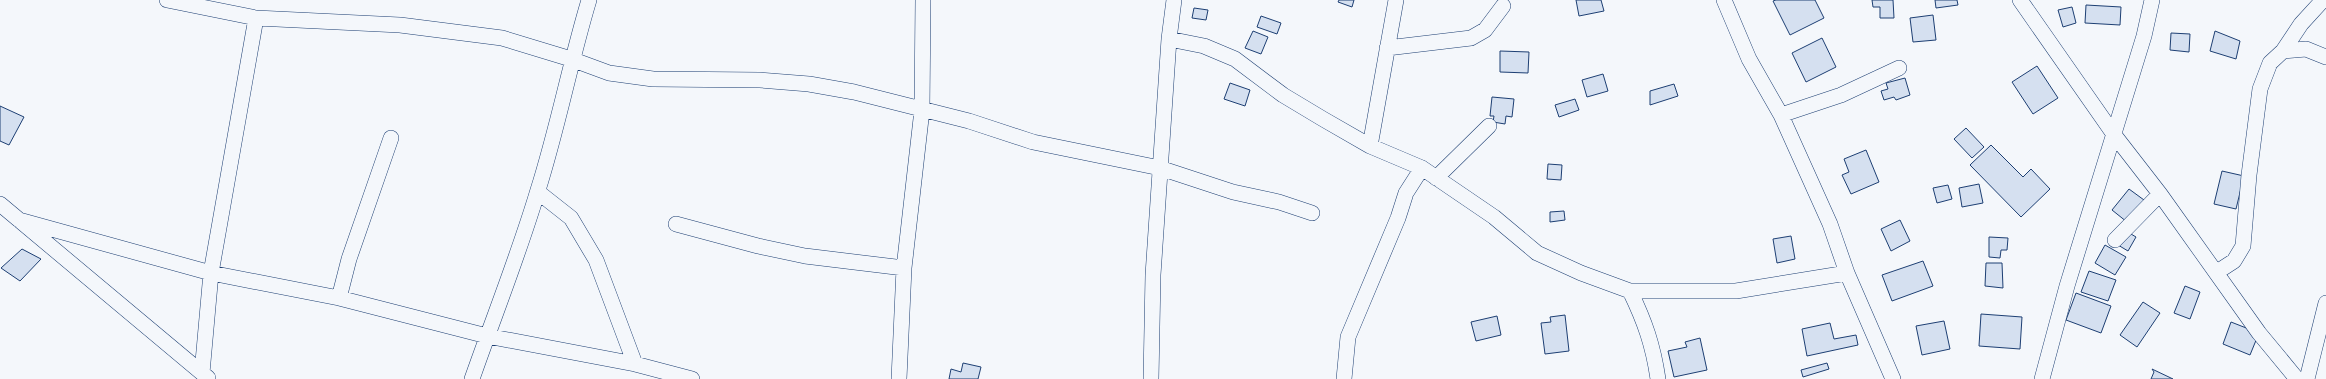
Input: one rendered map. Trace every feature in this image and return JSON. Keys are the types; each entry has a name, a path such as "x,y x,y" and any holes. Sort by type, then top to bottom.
{"street":[{"path":"167,0 256,18 408,26 502,38 571,59 609,73 654,79 711,78 809,84 860,93 969,121 1033,142 1160,168 1233,192 1279,202 1312,213"},
{"path":"472,379 538,192 550,150 571,59 590,0"},
{"path":"899,379 904,268 922,110 923,0"},
{"path":"1151,379 1153,275 1169,39 1174,0"},
{"path":"1370,146 1396,0"},
{"path":"1724,0 1749,59 1781,115 1830,224 1847,274 1893,379"},
{"path":"2020,0 2115,136 2160,194 2259,333 2296,379"},
{"path":"2042,379 2067,286 2115,136 2144,36 2152,0"},
{"path":"2217,272 2234,261 2243,246 2249,175 2260,89 2270,63 2283,51 2301,24 2323,0"},
{"path":"1387,48 1471,38 1486,30 1503,6"},
{"path":"205,376 211,273 256,18"},
{"path":"1169,39 1204,46 1235,59 1283,95 1370,146 1422,168 1494,217 1537,252 1580,274 1630,291 1736,291 1847,274"},
{"path":"2283,51 2306,49 2326,57"},
{"path":"1781,115 1841,95 1899,68"},
{"path":"1436,178 1489,126"},
{"path":"339,298 348,259 368,198 391,138"},
{"path":"1344,379 1348,337 1398,218 1406,193 1422,168"},
{"path":"538,192 571,218 596,260 636,364"},
{"path":"2115,240 2160,194"},
{"path":"0,204 205,376"},
{"path":"20,220 211,273 339,298 487,336 636,364 692,379"},
{"path":"676,224 758,246 805,256 904,268"},
{"path":"1630,291 1648,329 1653,346 1658,379"},
{"path":"2307,379 2326,302"}],"building":[{"path":"1339,0 1354,0 1352,7 1338,2"},
{"path":"1576,0 1601,0 1604,11 1579,16"},
{"path":"1815,0 1824,18 1790,35 1773,1"},
{"path":"1872,0 1893,0 1894,18 1880,18 1880,7 1873,7"},
{"path":"1935,0 1957,0 1958,5 1936,8"},
{"path":"2086,5 2121,7 2120,25 2085,23"},
{"path":"2072,7 2076,23 2063,27 2058,10"},
{"path":"1194,8 1208,10 1206,20 1192,18"},
{"path":"1933,15 1936,40 1913,42 1910,18"},
{"path":"1261,16 1281,23 1277,34 1257,27"},
{"path":"1253,31 1268,37 1261,54 1245,48"},
{"path":"2215,31 2240,41 2236,59 2210,51"},
{"path":"2171,33 2190,34 2189,52 2170,50"},
{"path":"1822,38 1836,67 1806,82 1792,53"},
{"path":"1500,51 1529,52 1528,73 1500,72"},
{"path":"2037,66 2058,98 2033,114 2012,82"},
{"path":"1603,74 1608,91 1587,97 1582,80"},
{"path":"1905,78 1910,95 1896,100 1894,97 1884,100 1881,91 1888,89 1886,83"},
{"path":"1230,83 1250,90 1245,106 1224,99"},
{"path":"1674,84 1678,96 1650,105 1650,91"},
{"path":"1492,97 1514,99 1512,117 1506,116 1505,124 1493,122 1494,116 1490,116"},
{"path":"1575,99 1579,110 1559,117 1555,105"},
{"path":"0,106 24,117 9,145 0,141"},
{"path":"1966,128 1984,147 1972,158 1954,139"},
{"path":"1991,145 2023,177 2031,169 2050,189 2021,217 1970,165"},
{"path":"1866,150 1879,182 1851,194 1842,175 1849,172 1844,159"},
{"path":"1548,164 1562,165 1561,180 1547,179"},
{"path":"2222,171 2244,176 2236,209 2214,204"},
{"path":"1979,184 1983,203 1962,207 1959,188"},
{"path":"1948,185 1952,199 1937,203 1933,188"},
{"path":"2129,189 2144,200 2127,222 2112,210"},
{"path":"1564,211 1565,220 1550,222 1550,212"},
{"path":"1900,220 1910,241 1891,251 1881,229"},
{"path":"2126,231 2136,237 2128,251 2118,245"},
{"path":"1791,236 1795,259 1777,263 1773,239"},
{"path":"1989,237 2008,238 2007,250 2001,250 2000,258 1989,257"},
{"path":"2105,245 2126,257 2115,275 2095,263"},
{"path":"22,249 41,259 20,281 1,268"},
{"path":"1923,261 1933,286 1892,301 1882,275"},
{"path":"1986,263 2002,263 2003,288 1985,286"},
{"path":"2089,271 2116,280 2108,301 2081,292"},
{"path":"2185,286 2200,292 2190,319 2174,313"},
{"path":"2076,293 2111,306 2101,333 2066,320"},
{"path":"2143,302 2160,313 2137,347 2120,335"},
{"path":"1981,314 2022,317 2020,349 1979,346"},
{"path":"1565,315 1569,351 1545,354 1541,323 1551,322 1550,317"},
{"path":"1497,316 1501,335 1476,341 1471,322"},
{"path":"1944,321 1950,349 1922,355 1916,326"},
{"path":"2231,322 2259,333 2250,355 2223,344"},
{"path":"1830,323 1834,339 1856,335 1858,345 1807,356 1802,329"},
{"path":"1700,338 1707,370 1674,377 1668,351 1687,347 1685,342"},
{"path":"963,363 981,367 978,379 949,379 951,369 961,372"},
{"path":"1827,363 1829,369 1803,377 1801,370"},
{"path":"2152,369 2173,379 2151,379 2154,372"}]}
